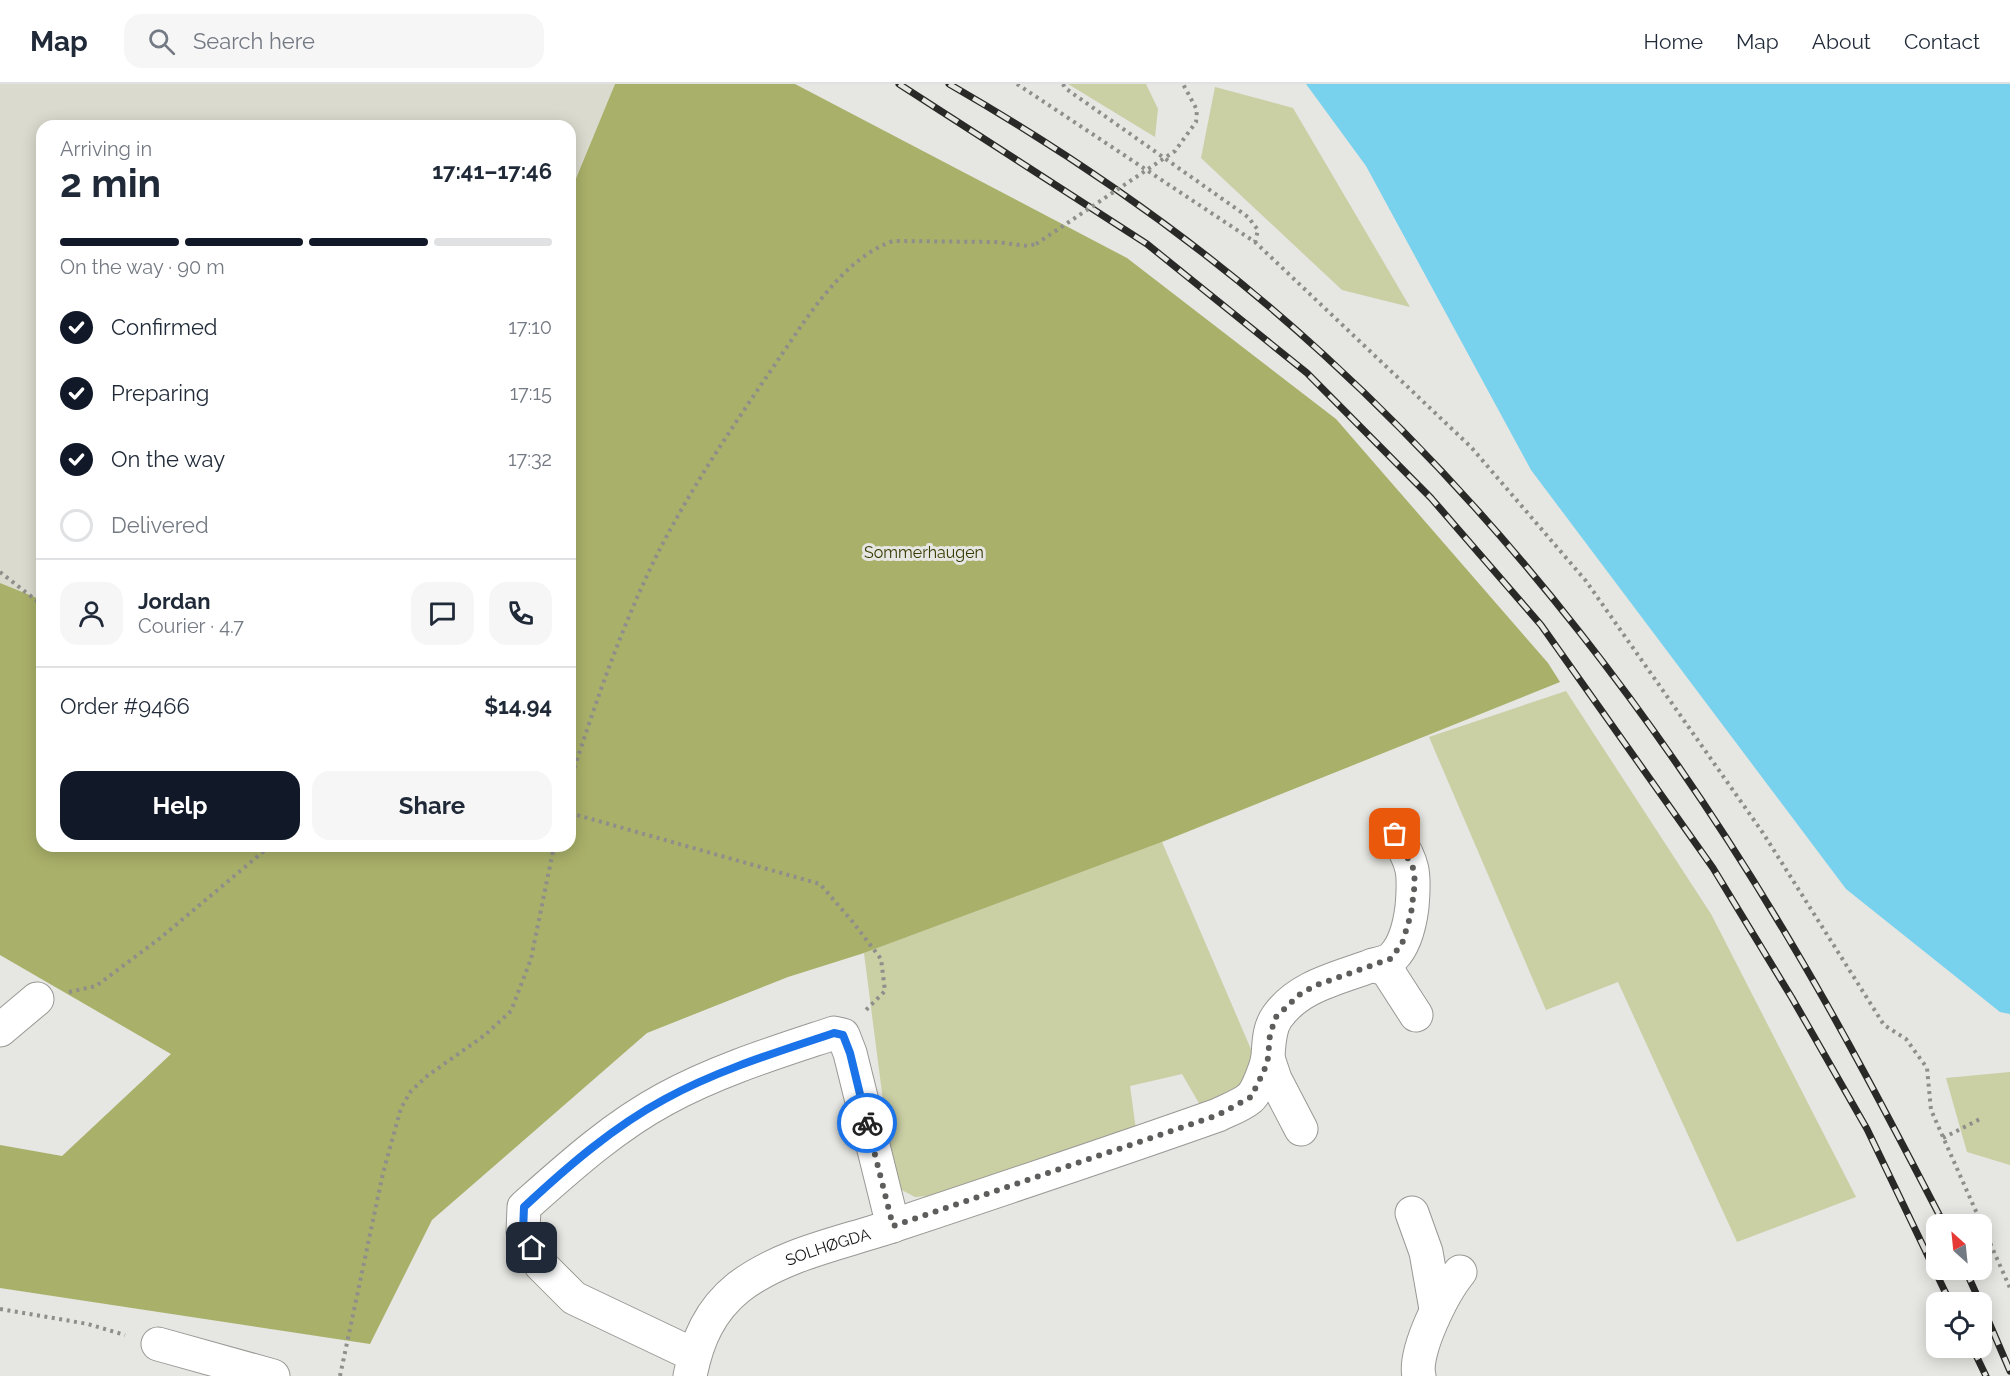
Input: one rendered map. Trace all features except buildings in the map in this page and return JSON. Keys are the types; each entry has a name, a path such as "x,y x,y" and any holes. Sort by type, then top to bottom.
{"street":[{"name":"SOLHØGDA","path":"692,1366 703,1329 719,1305 740,1287 772,1267 803,1254 893,1226 1218,1115 1251,1097 1264,1071 1268,1058 1270,1034 1276,1017 1299,995 1314,986 1390,959 1402,944 1411,914 1415,882 1413,868 1395,834"},
{"path":"1373,965 1388,970 1416,1015"},
{"path":"0,1030 37,999"},
{"path":"692,1366 574,1298 541,1265 523,1232 524,1207 560,1174 622,1126 665,1099 734,1068 834,1033 843,1035 850,1053 893,1226"},
{"name":"SOLHØGDA","path":"1268,1058 1275,1079 1301,1129"},
{"path":"1412,1213 1426,1252 1436,1309"},
{"path":"1419,1376 1419,1360 1436,1309 1448,1286 1460,1272"},
{"path":"158,1344 273,1376"}],"path":[{"path":"1017,84 1255,242 1471,447 1586,581 1763,833 1884,1025 1906,1039 1927,1068 1931,1110 2010,1288"},
{"path":"1063,84 1065,88 1248,217 1258,230 1255,242"},
{"path":"576,764 639,592 663,544 700,478 741,414 810,311 828,289 880,245 893,241 996,242 1028,246 1035,244 1175,151 1196,122 1197,110 1183,84"},
{"path":"0,572 36,600"},
{"path":"576,815 820,884 852,921 880,959 885,991 843,1035"},
{"path":"37,999 96,986 168,932 263,852"},
{"path":"340,1376 383,1173 401,1108 411,1091 427,1076 485,1035 511,1011 531,959 553,852"},
{"path":"1943,1138 1982,1118"},
{"path":"0,1309 88,1324 158,1344"}],"shaded area":[{"path":"0,84 615,84 576,178 576,120 36,120 36,598 0,583"}],"green space":[{"name":"Sommerhaugen","path":"615,84 795,84 1127,258 1336,419 1548,663 1560,682 1162,842 864,953 788,977 647,1033 432,1220 370,1344 0,1288 0,1145 62,1156 171,1054 0,955 0,583 36,598 36,852 576,852 576,178"},
{"path":"1068,84 1146,84 1158,109 1155,137"},
{"path":"1215,87 1293,108 1410,307 1342,290 1201,158"},
{"path":"1566,691 1711,914 1856,1197 1737,1242 1618,982 1546,1010 1429,737"},
{"path":"1162,842 1253,1054 1248,1081 1200,1105 1182,1074 1130,1086 1136,1130 944,1195 915,1197 894,1186 864,953"},
{"path":"2010,1072 2010,1165 1967,1152 1946,1078"}],"water":[{"path":"1306,84 2010,84 2010,1014 2000,1012 1846,889 1531,470 1366,166"}],"railway":[{"path":"899,84 1147,244 1307,373 1431,498 1541,625 1713,868 1792,998 1867,1129 1945,1292"},
{"path":"949,84 1097,176 1237,280 1324,355 1392,420 1520,559 1638,709 1744,866 1832,1015 1939,1214"},
{"path":"1970,1280 1975,1292"},
{"path":"1992,1329 2010,1371"},
{"path":"1977,1358 1986,1376"}],"way so far":[{"path":"867,1123 893,1226 1218,1115 1251,1097 1264,1071 1268,1058 1270,1034 1276,1017 1299,995 1314,986 1390,959 1402,944 1411,914 1415,882 1413,868 1405,849 1395,834"}],"route":[{"path":"532,1248 523,1232 524,1207 560,1174 622,1126 665,1099 734,1068 834,1033 843,1035 850,1053 867,1123"}]}
